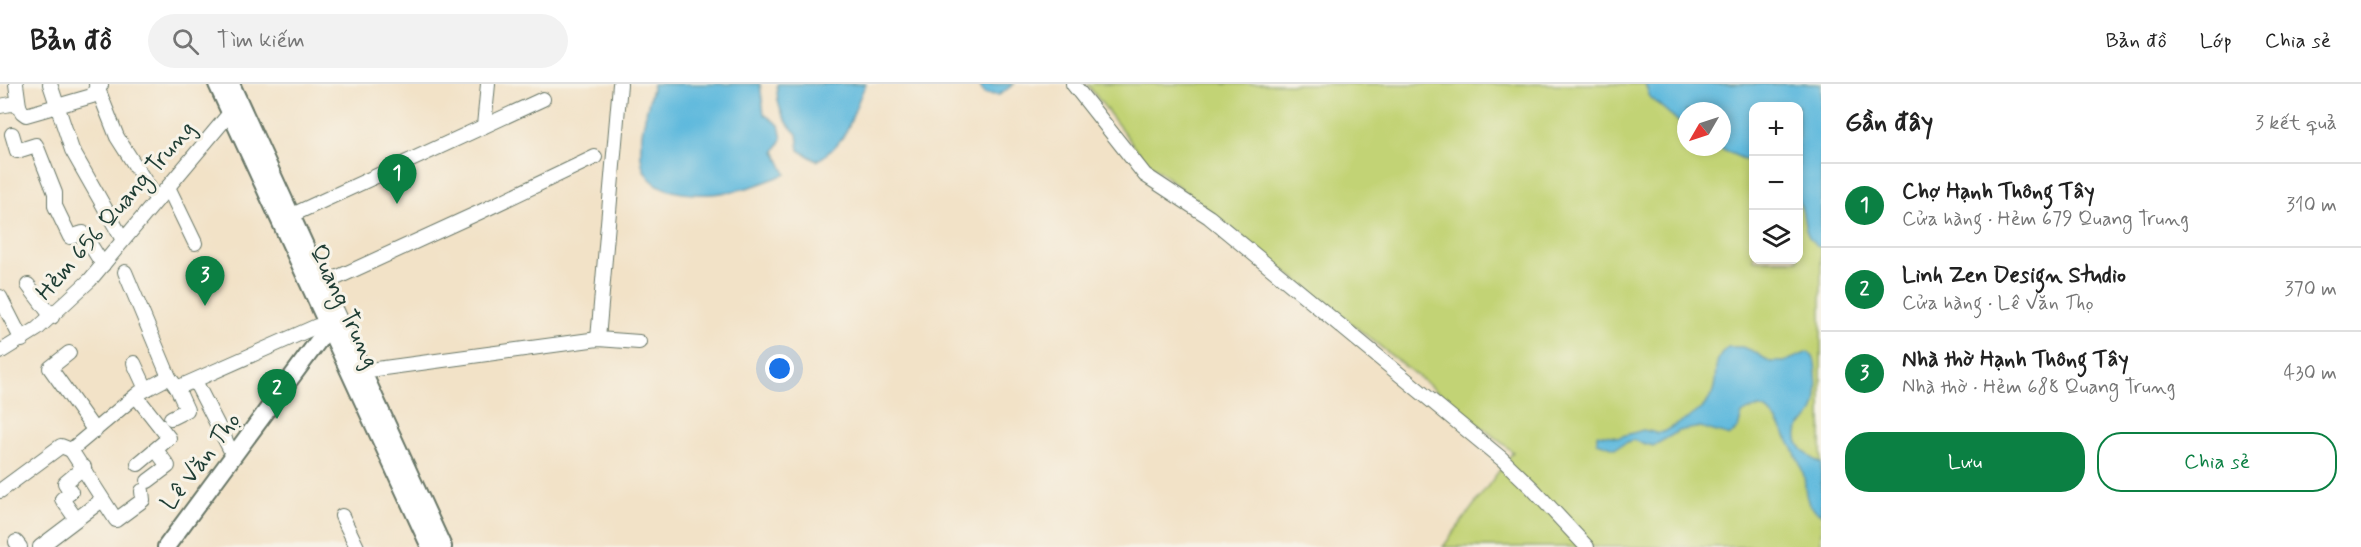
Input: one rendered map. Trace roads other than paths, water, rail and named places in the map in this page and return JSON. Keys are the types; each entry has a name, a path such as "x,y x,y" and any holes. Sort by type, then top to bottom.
{"main road":[{"name":"Quang Trung","path":"217,84 333,321 425,522 443,547"},
{"name":"Quang Trung","path":"231,84 323,284 333,321 362,371 425,522 430,547"},
{"name":"Lê Văn Thọ","path":"166,547 333,321"}],"street":[{"path":"16,84 19,106 26,115 92,96 99,85"},
{"path":"50,84 72,150 119,245 123,267 187,410 171,418"},
{"path":"484,126 488,84"},
{"path":"591,339 620,84"},
{"path":"1073,84 1145,175 1209,217 1502,459 1533,488 1587,547"},
{"path":"99,85 117,137 157,200"},
{"path":"292,215 543,99"},
{"path":"0,106 11,104 19,106"},
{"name":"Hẻm 656 Quang Trung","path":"0,352 22,340 52,317 103,265 230,113"},
{"path":"12,135 17,151 36,145 55,193 55,206 70,237 83,233 103,265"},
{"path":"323,284 595,157"},
{"path":"168,187 195,243"},
{"path":"28,285 52,317"},
{"path":"0,297 22,340"},
{"path":"71,450 141,393 173,383 195,381 333,321"},
{"path":"362,371 591,339 639,342"},
{"path":"69,353 50,368 94,430"},
{"path":"134,363 141,393 169,438 138,464"},
{"path":"195,381 233,455"},
{"path":"0,491 61,446 71,450 84,467 116,520 143,500 145,486 168,466 156,450"},
{"path":"76,519 62,500 71,492 65,483 84,467"},
{"path":"46,542 102,500"},
{"path":"342,516 357,547"}],"water":[{"path":"653,84 760,84 764,114 779,125 782,139 775,151 786,174 748,188 714,194 682,193 666,189 654,182 645,172 641,157 644,120"},
{"path":"777,84 866,84 844,135 838,144 817,161 799,150 797,134 787,123 781,111"},
{"path":"979,84 1014,84 999,95 984,94"},
{"path":"1645,84 1821,84 1821,248 1810,238 1803,213 1803,102 1749,102 1749,161 1731,153 1731,102 1677,102 1677,120 1650,97"},
{"path":"1728,347 1742,347 1770,362 1784,362 1808,352 1814,358 1817,383 1816,404 1811,416 1799,428 1797,439 1802,449 1821,464 1821,514 1813,509 1808,501 1803,473 1787,438 1770,413 1764,409 1753,408 1742,414 1738,428 1730,436 1700,427 1679,431 1653,446 1632,440 1615,448 1597,442 1597,434 1619,437 1643,430 1663,432 1699,411 1710,398 1715,384 1717,363"}],"place":[{"name":"Chợ Hạnh Thông Tây","path":"397,204"},
{"name":"Nhà thờ Hạnh Thông Tây","path":"205,306"},
{"name":"Linh Zen Design Studio","path":"277,419"}]}
